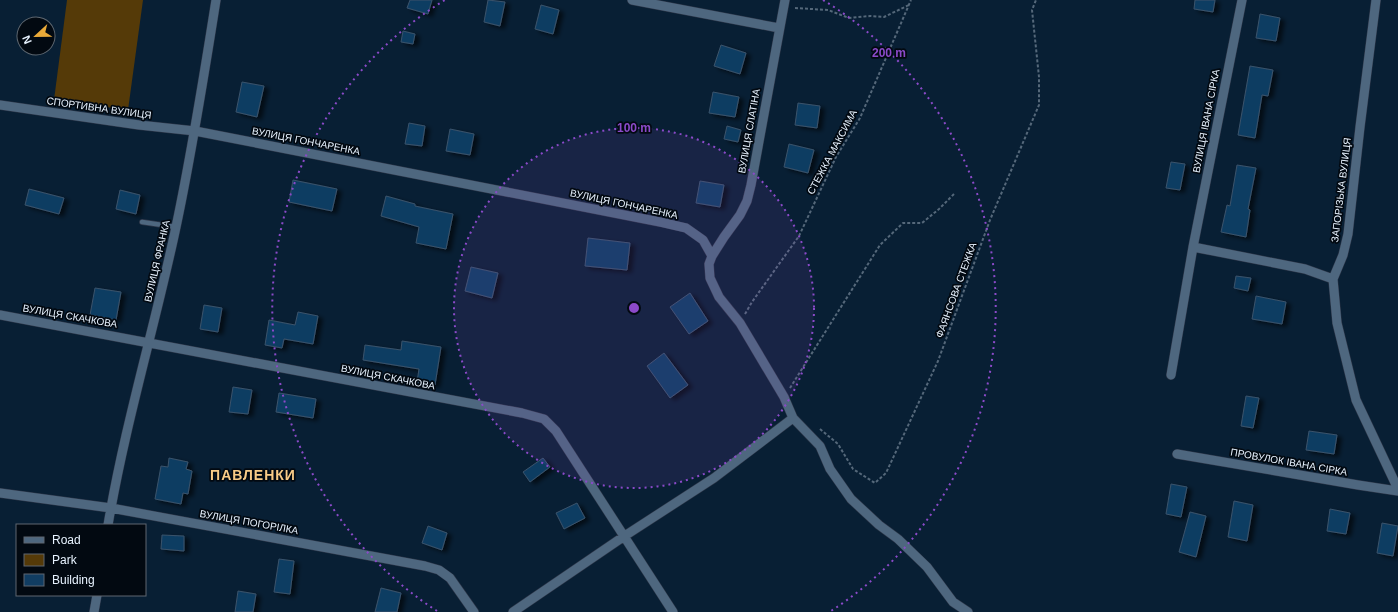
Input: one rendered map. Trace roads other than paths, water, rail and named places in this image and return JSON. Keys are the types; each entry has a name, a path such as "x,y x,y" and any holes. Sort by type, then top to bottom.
{"street":[{"name":"ВУЛИЦЯ ФРАНКА","path":"108,524 128,426 150,342 176,227 195,131 216,0"},
{"path":"632,0 779,28"},
{"name":"ВУЛИЦЯ СЛАТІНА","path":"712,256 740,214 751,185 785,0"},
{"name":"ВУЛИЦЯ ІВАНА СІРКА","path":"1171,375 1193,247 1242,0"},
{"name":"ЗАПОРІЗЬКА ВУЛИЦЯ","path":"1376,0 1348,234 1343,254 1333,279 1337,323 1356,400 1398,490"},
{"name":"СПОРТИВНА ВУЛИЦЯ","path":"0,105 139,125 195,131"},
{"name":"ВУЛИЦЯ ГОНЧАРЕНКА","path":"195,131 686,228 703,240 712,256"},
{"path":"1193,247 1305,269 1333,279"},
{"path":"712,256 708,264 710,278 719,297 740,324 784,397 793,418 820,446 830,468 851,499 879,525 898,539 927,567 953,602 968,612"},
{"name":"ВУЛИЦЯ СКАЧКОВА","path":"0,315 522,413 544,419 556,431 672,612"},
{"path":"513,612 623,537 714,478 793,418"},
{"name":"ПРОВУЛОК ІВАНА СІРКА","path":"1177,454 1358,485 1398,490"},
{"name":"ВУЛИЦЯ ПОГОРІЛКА","path":"0,492 111,508 417,564 439,570 450,578 474,612"},
{"path":"94,612 97,596"},
{"path":"951,612 953,602"}],"lane":[{"path":"142,222 176,227"}],"district":[{"name":"ПАВЛЕНКИ","path":"253,475"}]}
